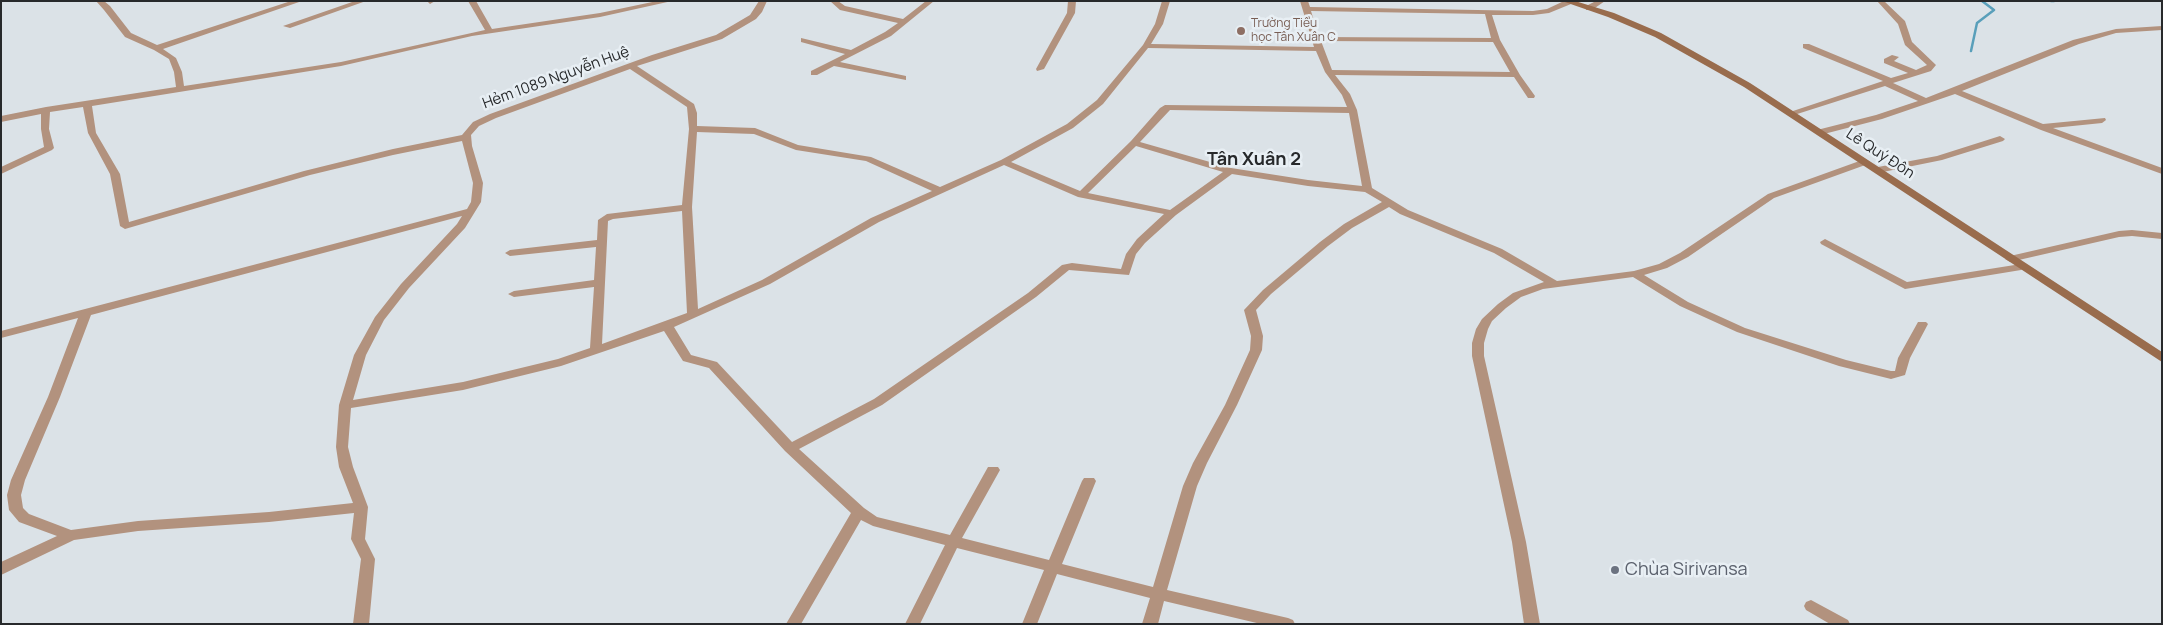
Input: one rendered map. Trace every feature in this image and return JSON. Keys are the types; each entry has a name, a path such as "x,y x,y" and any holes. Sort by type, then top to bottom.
{"main road":[{"name":"Lê Quý Đôn","path":"1567,2 1589,8 1658,35 1739,80 2162,358"}],"street":[{"path":"99,1 107,8 128,35 166,53 174,62 178,72 180,89"},
{"path":"157,48 299,1"},
{"path":"287,26 363,1"},
{"path":"472,1 490,31"},
{"path":"1,120 46,110 361,60 450,38 600,15 669,1"},
{"name":"Hẻm 1089 Nguyễn Huệ","path":"466,137 476,124 493,116 631,66 705,43 732,31 758,12 762,1"},
{"path":"833,1 842,8 905,22"},
{"path":"814,73 888,34 931,1"},
{"path":"1040,69 1065,26 1071,13 1072,1"},
{"path":"345,405 463,386 561,362 693,316 766,282 875,220 1004,162 1070,126 1100,102 1146,46 1159,24 1166,1"},
{"path":"1589,8 1602,1"},
{"path":"1791,113 1928,69 1932,65 1908,43 1902,23 1880,1"},
{"path":"1367,189 1353,110 1346,94 1329,72 1319,49 1305,5 1488,13 1533,13 1549,11 1567,2"},
{"path":"1488,13 1496,40 1531,96"},
{"path":"1820,132 1879,117 1955,91 2076,42 2116,31 2162,28"},
{"path":"1316,39 1496,40"},
{"path":"804,40 851,53"},
{"path":"1146,46 1319,49"},
{"path":"1806,46 1889,82 1926,101"},
{"path":"1894,57 1887,61 1916,73"},
{"path":"832,63 904,78"},
{"path":"631,66 686,101 691,106 693,113 687,206 693,316"},
{"path":"1329,72 1516,74"},
{"path":"1955,91 2042,127 2162,171"},
{"path":"87,104 92,133 114,174 125,226 308,173 466,137 478,183 476,202 461,226 405,286 379,319 360,354 345,405 342,447 346,467 361,507 358,539 368,559 360,624"},
{"path":"1081,195 1168,107 1353,110"},
{"path":"1,170 49,148 45,129 46,110"},
{"path":"2042,127 2102,120"},
{"path":"693,129 754,131 796,147 868,159 940,191"},
{"path":"1878,170 1939,158 2000,139"},
{"path":"1134,143 1230,171 1308,183 1367,189 1413,216 1498,251 1553,283"},
{"path":"1004,162 1081,195 1172,213"},
{"path":"1532,624 1519,542 1478,356 1478,342 1482,329 1488,319 1502,306 1526,291 1553,283 1650,271 1684,255 1771,196 1865,162"},
{"path":"790,448 878,402 1044,286 1066,267 1072,266 1125,273 1134,249 1172,213 1230,171"},
{"path":"1150,624 1190,486 1231,405 1256,350 1257,336 1250,310 1266,292 1324,244 1348,226 1388,203"},
{"path":"596,351 602,222 607,217 687,206"},
{"path":"1,335 278,263 380,233 471,211"},
{"path":"2010,259 2132,232 2162,236"},
{"path":"1824,242 1905,286 2021,267"},
{"path":"510,253 601,243"},
{"path":"1635,274 1684,304 1741,330 1843,363 1891,375 1901,372 1904,358 1922,324"},
{"path":"514,294 599,283"},
{"path":"71,535 24,518 16,510 14,495 21,472 54,396 86,313"},
{"path":"667,326 687,358 713,365 790,448 860,512 879,524 1288,624"},
{"path":"912,624 953,542 993,470"},
{"path":"1028,624 1054,568 1089,482"},
{"path":"1,569 71,535 147,525 260,518 361,507"},
{"path":"793,624 860,512"},
{"path":"1811,606 1843,624"}],"waterway":[{"path":"1971,51 1977,23 1994,10 1982,1"}],"place":[{"name":"Trường Tiểu học Tân Xuân C","path":"1241,31"},
{"name":"Chùa Sirivansa","path":"1615,570"}],"district":[{"name":"Tân Xuân 2","path":"1254,160"}]}
